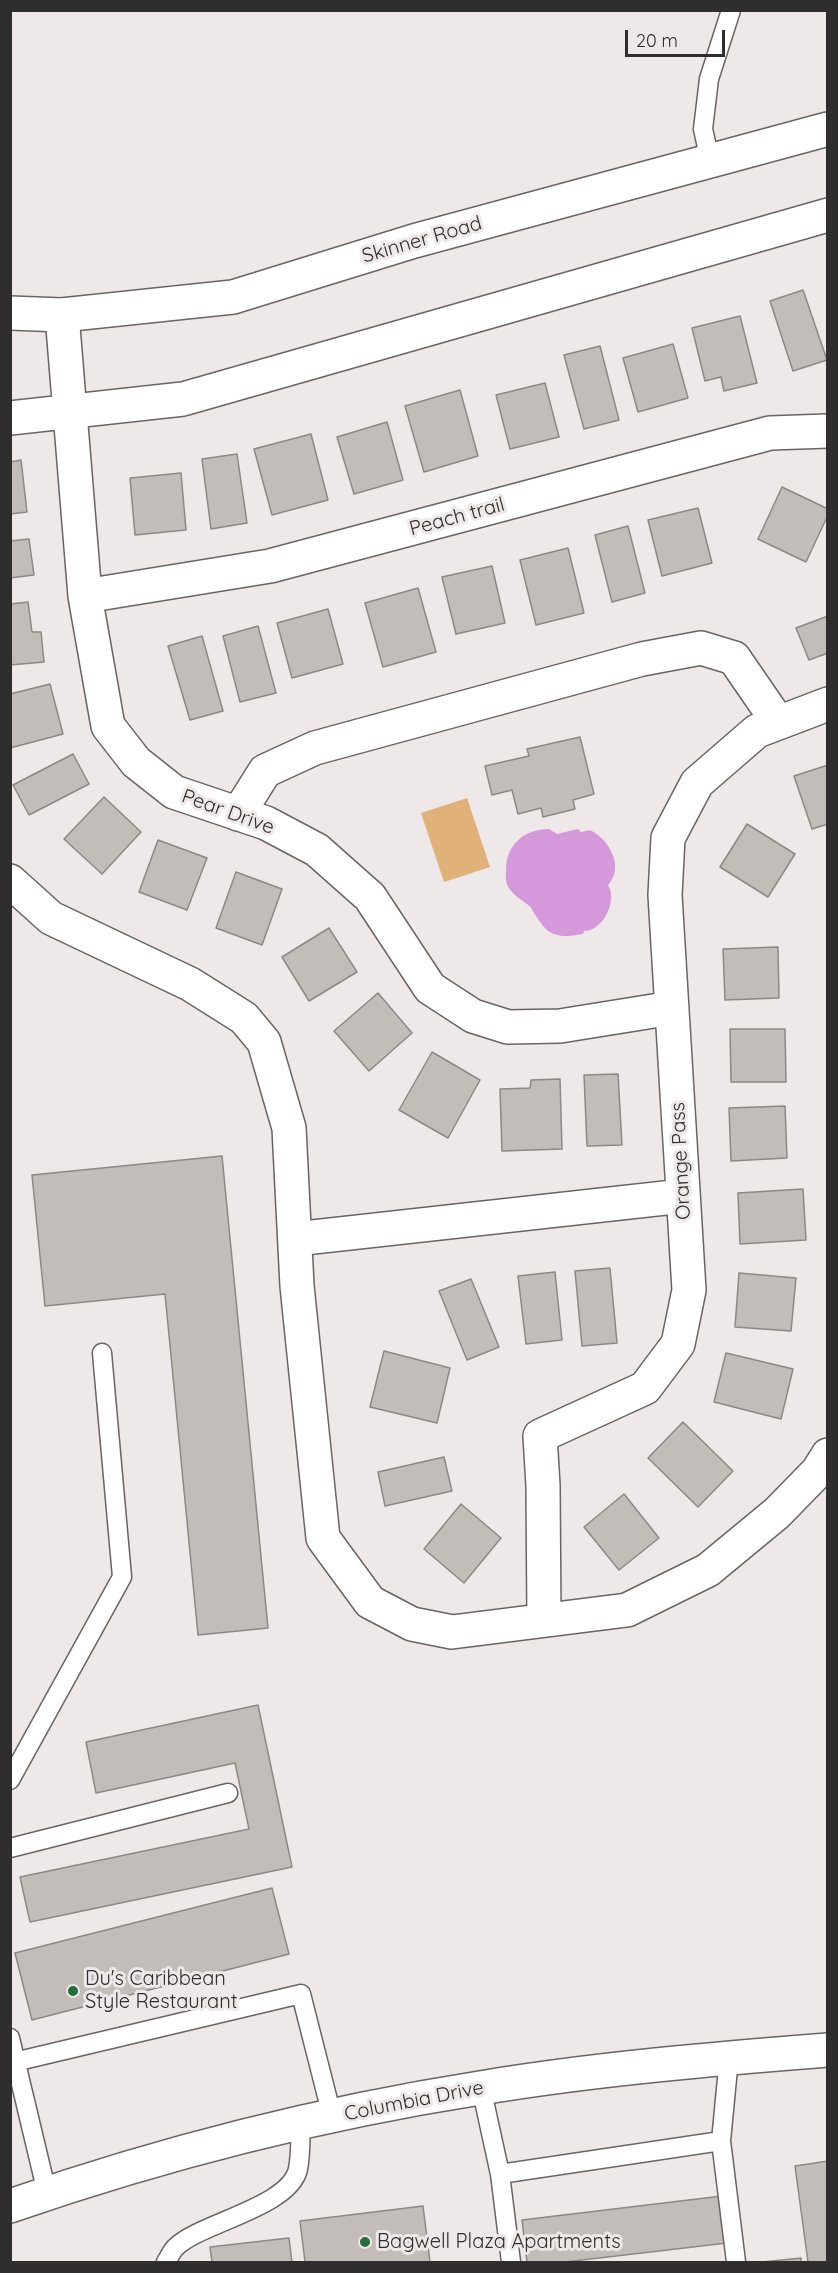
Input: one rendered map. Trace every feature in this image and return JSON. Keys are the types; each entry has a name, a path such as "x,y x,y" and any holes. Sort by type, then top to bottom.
{"street":[{"name":"Skinner Road","path":"10,313 62,315 233,297 414,241 828,129"},
{"path":"10,418 183,399 828,215"},
{"name":"Pear Drive","path":"62,315 84,596 108,726 136,762 174,792 266,823 317,850 370,897 430,988 473,1016 508,1027 560,1026 672,1008"},
{"name":"Peach trail","path":"84,596 270,566 770,433 828,431"},
{"path":"238,814 265,771 315,748 642,659 701,648 734,658 778,722"},
{"name":"Orange Pass","path":"544,1620 543,1485 540,1436 645,1388 678,1344 689,1290 665,895 668,838 697,783 757,731 828,704"},
{"path":"10,881 51,918 190,984 244,1018 264,1042 289,1128 295,1239 323,1538 370,1602 412,1624 452,1632 627,1610 708,1570 777,1513 819,1471 828,1455"},
{"path":"295,1239 683,1196"},
{"name":"Columbia Drive","path":"10,2206 189,2150 316,2120 481,2087 729,2058 828,2050"}],"lane":[{"path":"710,161 703,129 709,79 732,10"},
{"path":"10,1780 122,1577 102,1353"},
{"path":"10,1848 228,1793"},
{"path":"13,2062 301,1994 316,2120 298,2171 290,2183 255,2209 176,2247 166,2262"},
{"path":"10,2038 13,2062 47,2193"},
{"path":"729,2058 721,2142 736,2262"},
{"path":"481,2087 500,2174 511,2262"},
{"path":"500,2174 721,2142"}],"shaded area":[{"path":"467,798 490,867 444,882 421,813"},
{"path":"549,829 557,834 578,829 581,832 590,830 609,847 615,862 613,878 608,885 611,899 607,914 597,926 584,931 583,934 564,936 551,933 507,884 507,859 514,845 525,835"}],"building":[{"path":"803,290 827,360 793,371 770,301"},
{"path":"740,316 757,383 724,391 721,377 705,381 692,328"},
{"path":"673,344 688,398 638,412 623,358"},
{"path":"600,346 619,420 584,429 564,355"},
{"path":"545,383 559,437 510,449 496,395"},
{"path":"460,390 478,456 424,472 405,406"},
{"path":"387,422 403,480 354,494 337,437"},
{"path":"311,434 328,500 272,515 254,449"},
{"path":"237,454 247,523 211,529 202,459"},
{"path":"21,460 27,512 10,514 10,462"},
{"path":"181,473 186,530 135,535 130,478"},
{"path":"782,487 828,509 828,515 806,562 758,539"},
{"path":"698,508 712,563 662,576 648,520"},
{"path":"628,526 645,593 612,602 595,535"},
{"path":"29,539 34,575 10,578 10,541"},
{"path":"568,548 584,613 536,625 520,560"},
{"path":"492,566 505,623 456,634 442,577"},
{"path":"418,588 436,652 383,667 365,603"},
{"path":"28,602 32,632 41,632 44,662 10,665 10,604"},
{"path":"328,609 343,664 292,678 277,623"},
{"path":"828,616 828,653 809,660 796,628"},
{"path":"258,626 276,693 240,702 223,636"},
{"path":"202,636 223,711 190,720 168,646"},
{"path":"50,684 63,734 10,748 10,694"},
{"path":"580,737 594,794 573,800 575,809 543,817 541,808 518,814 512,790 492,795 485,766 529,756 527,749"},
{"path":"73,754 89,784 29,815 13,785"},
{"path":"828,765 828,824 812,829 794,776"},
{"path":"104,797 141,832 102,874 64,839"},
{"path":"747,824 795,854 768,897 720,867"},
{"path":"158,840 207,858 187,910 139,892"},
{"path":"236,872 282,889 262,945 216,928"},
{"path":"329,928 357,972 309,1001 282,957"},
{"path":"778,947 779,998 725,1000 723,949"},
{"path":"378,993 412,1033 369,1071 334,1031"},
{"path":"730,1029 785,1029 786,1082 731,1082"},
{"path":"432,1052 480,1080 448,1138 399,1110"},
{"path":"618,1074 622,1145 587,1146 584,1075"},
{"path":"560,1079 562,1149 502,1151 500,1089 530,1088 531,1080"},
{"path":"785,1106 787,1158 731,1161 729,1108"},
{"path":"222,1156 268,1628 198,1635 165,1294 45,1306 32,1175"},
{"path":"803,1189 806,1240 740,1244 738,1193"},
{"path":"610,1268 617,1343 582,1346 575,1271"},
{"path":"555,1272 562,1340 526,1344 518,1276"},
{"path":"739,1273 796,1278 791,1331 735,1327"},
{"path":"471,1279 499,1347 467,1360 439,1291"},
{"path":"384,1351 450,1368 437,1423 370,1407"},
{"path":"726,1353 793,1369 781,1419 714,1402"},
{"path":"683,1422 733,1471 698,1507 648,1458"},
{"path":"444,1457 452,1491 385,1506 378,1472"},
{"path":"624,1494 659,1538 619,1570 584,1527"},
{"path":"461,1504 501,1538 464,1583 424,1549"},
{"path":"258,1705 292,1867 30,1922 20,1877 249,1829 235,1763 96,1793 86,1742"},
{"path":"272,1888 289,1954 32,2020 15,1953"},
{"path":"828,2161 828,2262 808,2262 795,2166"},
{"path":"722,2196 727,2243 565,2262 527,2262 522,2220"},
{"name":"Bagwell Plaza Apartments","path":"423,2206 430,2262 305,2262 300,2221"},
{"path":"289,2238 292,2262 212,2262 210,2247"},
{"path":"801,2258 801,2262 762,2262"}],"place":[{"name":"Du's Caribbean Style Restaurant","path":"73,1991"},
{"name":"Bagwell Plaza Apartments","path":"365,2242"}]}
